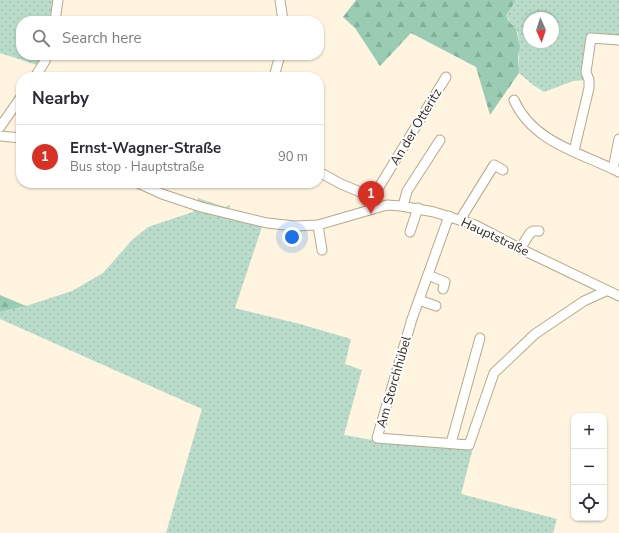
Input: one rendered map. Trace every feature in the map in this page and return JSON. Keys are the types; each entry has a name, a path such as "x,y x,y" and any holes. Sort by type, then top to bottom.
{"street":[{"path":"56,16 58,0"},
{"path":"280,0 282,16"},
{"path":"574,151 589,88 589,80 586,72 590,38 619,40"},
{"path":"38,72 45,60"},
{"path":"275,72 279,60"},
{"name":"An der Otteritz","path":"373,197 446,77"},
{"path":"514,100 518,109 541,134 554,142 616,171 619,139"},
{"path":"0,127 16,104"},
{"path":"0,136 16,138"},
{"path":"403,206 407,191 440,140"},
{"path":"460,220 494,165 503,170"},
{"path":"324,175 340,184 373,197 387,205"},
{"name":"Hauptstraße","path":"149,188 201,207 267,223 296,226 318,225 387,205 418,208 475,225 520,249 619,296"},
{"path":"410,232 418,208"},
{"name":"Am Storchhübel","path":"449,216 419,300 377,438 469,445 494,373 534,334 584,301 606,291"},
{"path":"318,225 322,250"},
{"path":"520,249 530,233 533,231 539,231"},
{"path":"428,275 445,282 442,289"},
{"path":"419,300 436,306"},
{"path":"451,443 480,338"}],"green space":[{"path":"0,0 53,0 51,16 16,16 16,58 0,53"},
{"path":"356,0 515,0 506,15 508,20 516,29 520,47 518,57 519,73 490,115 476,67 411,33 380,66 355,28 343,17"},
{"path":"515,0 619,0 619,38 592,35 587,80 573,81 544,92 519,73 519,46 517,31 506,15"},
{"path":"22,60 39,60 37,65"},
{"path":"198,198 225,207 230,205 228,218 262,227 235,308 300,324 351,339 345,364 362,370 344,435 378,441 473,448 461,494 557,519 553,533 166,533 202,409 0,319 0,312 26,306 72,291 103,273 132,240 148,227 193,212"},
{"path":"0,295 26,306 0,312"}],"place":[{"name":"Ernst-Wagner-Straße","path":"371,214"}]}
